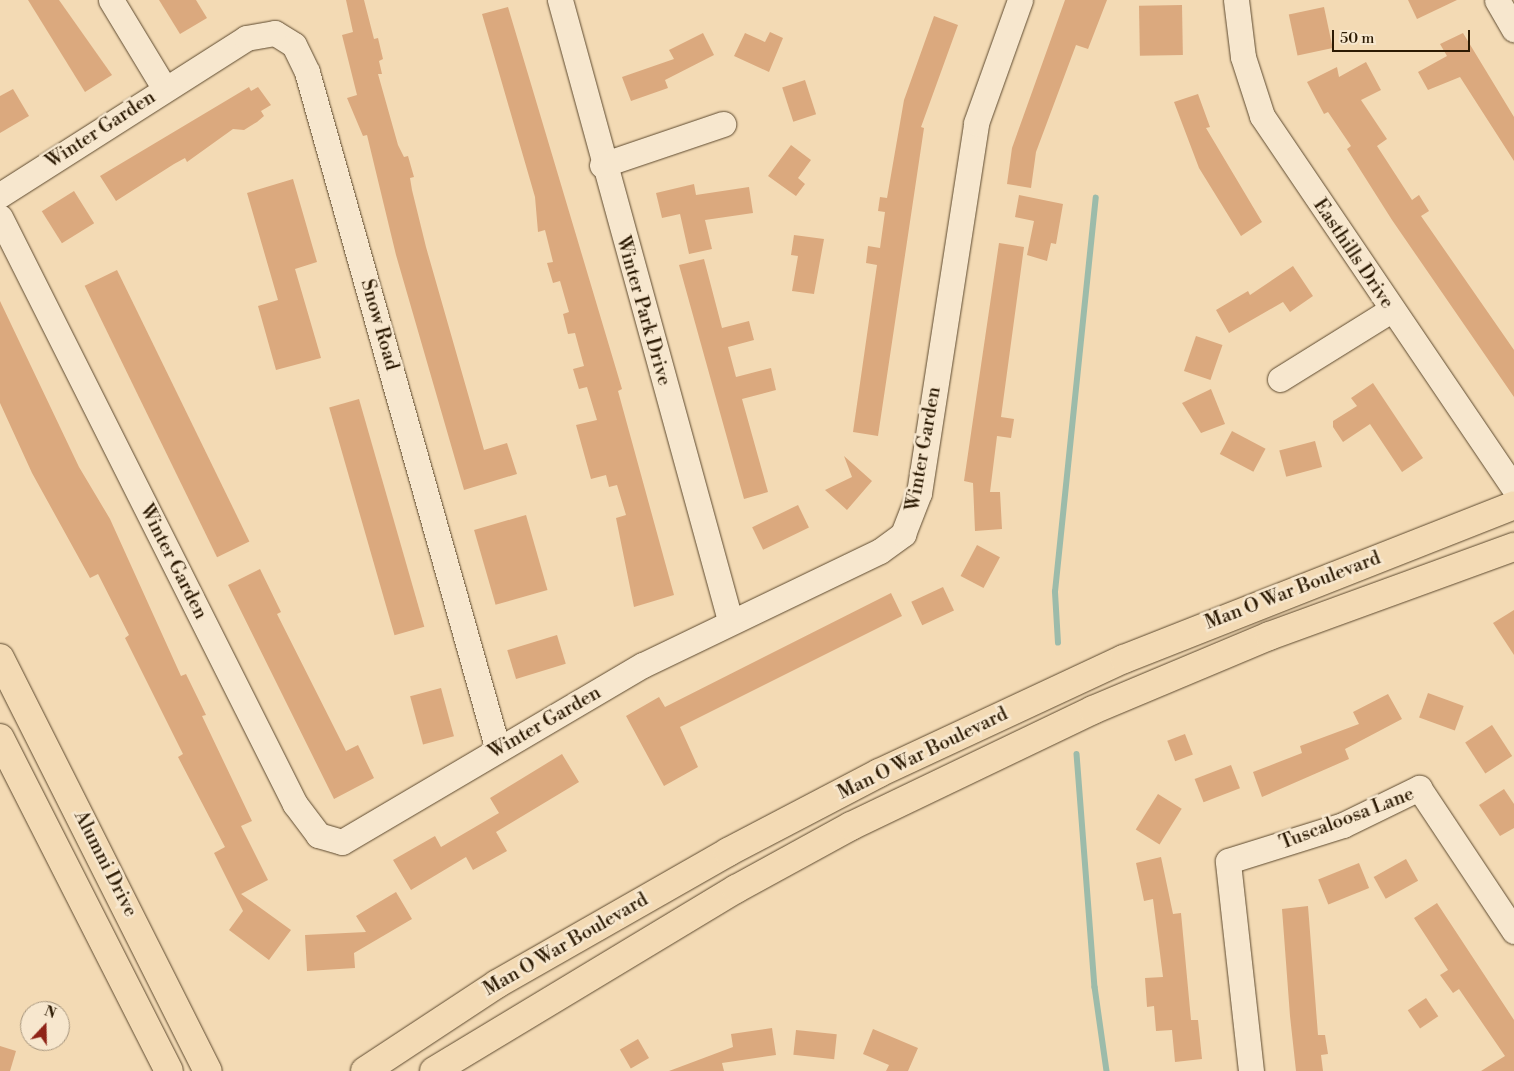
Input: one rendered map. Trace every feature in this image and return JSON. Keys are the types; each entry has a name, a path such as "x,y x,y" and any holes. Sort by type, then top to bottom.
{"main road":[{"name":"Man O War Boulevard","path":"365,1071 497,984 728,852 879,773 1124,659 1514,505"},
{"name":"Man O War Boulevard","path":"434,1071 736,889 851,826 1119,699 1269,636 1514,547"},
{"name":"Alumni Drive","path":"0,658 208,1071"},
{"name":"Alumni Drive","path":"0,738 169,1071"}],"street":[{"name":"Winter Garden","path":"0,195 165,88 111,0"},
{"name":"Winter Park Drive","path":"560,0 602,165 730,620"},
{"name":"Winter Garden","path":"0,217 308,825 327,840 347,840 498,750 730,620 880,551 908,527 919,492 976,123 1020,0"},
{"name":"Easthills Drive","path":"1236,0 1243,57 1262,116 1391,310 1514,488"},
{"path":"1497,0 1514,30"},
{"name":"Snow Road","path":"165,88 257,33 282,37 302,55 498,750"},
{"path":"602,165 723,124"},
{"path":"1280,379 1391,310"},
{"name":"Tuscaloosa Lane","path":"1251,1071 1228,860 1343,825 1418,788 1514,930"}],"building":[{"path":"28,0 59,0 112,75 85,92"},
{"path":"159,0 196,0 207,18 180,34"},
{"path":"346,0 364,0 374,39 378,38 383,59 379,61 382,74 378,74 398,145 404,157 408,156 414,177 410,178 412,190 426,247 484,450 507,443 517,474 464,490 396,255 367,135 363,136 347,98 357,95 342,35 353,32"},
{"path":"1065,0 1107,0 1088,49 1076,45 1036,152 1031,188 1007,184 1012,148"},
{"path":"1408,0 1457,0 1417,19"},
{"path":"1182,5 1183,55 1140,56 1139,6"},
{"path":"508,7 622,389 618,391 674,595 634,607 616,518 626,515 617,485 609,487 606,475 591,479 576,425 597,420 587,387 579,389 573,369 584,366 575,333 568,334 563,314 569,312 560,281 553,283 547,263 553,262 545,230 538,232 535,197 482,14"},
{"path":"1324,7 1333,48 1298,56 1289,14"},
{"path":"934,16 958,25 921,127 924,128 878,436 853,432 877,265 866,263 868,246 880,248 885,212 878,211 880,197 887,198 904,100"},
{"path":"770,32 783,38 769,72 734,56 745,33 765,42"},
{"path":"703,33 714,55 665,80 668,88 631,101 622,77 674,59 669,50"},
{"path":"1463,33 1514,117 1514,161 1460,77 1428,90 1418,72 1447,56 1440,44"},
{"path":"1366,62 1381,90 1361,100 1387,139 1377,146 1412,200 1419,195 1429,211 1421,216 1514,350 1514,397 1392,220 1347,149 1351,146 1328,112 1324,114 1307,82 1337,67 1339,77"},
{"path":"805,80 816,114 793,122 782,87"},
{"path":"249,87 251,91 258,87 271,105 261,111 264,116 257,122 244,130 233,129 187,162 185,158 174,164 116,201 100,176"},
{"path":"13,89 29,116 0,133 0,96"},
{"path":"1198,94 1210,127 1206,128 1262,222 1241,236 1199,168 1174,102"},
{"path":"791,145 811,160 798,178 805,184 796,196 768,176"},
{"path":"293,179 317,262 295,269 321,358 276,370 258,306 278,300 247,193"},
{"path":"694,184 696,195 749,187 753,213 705,220 712,249 689,254 680,214 662,218 656,193"},
{"path":"74,191 94,223 62,243 42,211"},
{"path":"1019,195 1063,204 1056,244 1051,243 1047,261 1027,255 1034,221 1015,217"},
{"path":"794,235 824,239 814,294 792,291 798,256 791,255"},
{"path":"999,243 1024,247 1001,417 1014,419 1011,438 997,436 990,492 1000,492 1002,529 975,531 973,483 964,481"},
{"path":"704,259 722,328 749,321 754,340 728,347 736,377 771,368 776,390 742,399 768,492 744,499 679,265"},
{"path":"1293,266 1313,296 1290,312 1283,302 1229,333 1216,310 1248,291 1250,295"},
{"path":"117,270 249,541 217,557 85,286"},
{"path":"0,301 79,467 110,519 181,676 186,674 206,715 202,716 252,821 241,826 268,880 241,894 291,930 269,960 229,930 243,911 214,853 225,847 178,757 183,754 125,638 129,635 98,574 90,578 32,473 0,403"},
{"path":"1196,336 1222,345 1210,380 1184,371"},
{"path":"1373,383 1423,458 1402,472 1370,424 1343,442 1333,427 1333,421 1357,406 1351,398"},
{"path":"1211,389 1225,424 1201,433 1182,403"},
{"path":"359,399 424,627 395,635 329,408"},
{"path":"1232,431 1266,449 1253,472 1220,454"},
{"path":"1315,441 1322,467 1286,477 1279,451"},
{"path":"844,456 872,481 847,510 825,490 852,477"},
{"path":"798,505 809,527 763,550 752,527"},
{"path":"526,515 547,590 496,605 474,530"},
{"path":"977,545 1000,557 984,588 961,576"},
{"path":"260,569 281,612 277,614 346,751 358,745 374,778 334,799 228,585"},
{"path":"943,587 954,611 922,625 911,602"},
{"path":"891,593 902,616 680,727 698,767 664,786 626,716 659,697 665,707"},
{"path":"1514,610 1514,655 1493,623"},
{"path":"557,635 566,664 516,679 507,650"},
{"path":"441,688 454,736 423,745 410,696"},
{"path":"1428,693 1464,706 1455,730 1419,717"},
{"path":"1388,694 1402,719 1345,749 1349,759 1262,797 1253,772 1302,753 1300,746 1359,724 1353,712"},
{"path":"1492,725 1512,756 1485,773 1465,742"},
{"path":"1185,734 1193,755 1175,761 1167,741"},
{"path":"562,754 579,782 496,832 507,851 473,870 466,857 411,890 393,860 435,836 441,847 499,813 490,798"},
{"path":"1231,765 1240,788 1204,802 1195,779"},
{"path":"1504,789 1514,804 1514,828 1500,836 1479,805"},
{"path":"1158,794 1182,809 1159,844 1136,830"},
{"path":"1161,857 1173,914 1181,913 1191,1020 1198,1020 1202,1059 1175,1062 1172,1030 1156,1031 1154,1006 1147,1007 1145,978 1163,977 1153,899 1144,901 1136,863"},
{"path":"1406,859 1418,881 1386,899 1374,877"},
{"path":"1359,863 1369,888 1328,905 1318,879"},
{"path":"396,892 412,919 354,953 355,968 307,971 305,935 366,932 356,916"},
{"path":"1437,903 1514,1020 1514,1071 1481,1071 1505,1056 1459,989 1453,993 1440,975 1448,970 1414,918"},
{"path":"1308,906 1318,1035 1325,1035 1328,1054 1321,1055 1323,1071 1296,1071 1290,1016 1282,909"},
{"path":"1426,998 1438,1016 1420,1029 1408,1010"},
{"path":"772,1028 776,1055 722,1063 724,1071 669,1071 733,1047 731,1034"},
{"path":"873,1029 918,1048 908,1071 886,1071 889,1065 863,1054"},
{"path":"796,1030 837,1034 834,1059 793,1055"},
{"path":"638,1039 649,1058 631,1069 620,1050"},
{"path":"0,1046 16,1051 10,1071 0,1071"}],"waterway":[{"path":"1058,643 1055,592 1096,198"},
{"path":"1077,754 1095,987 1107,1071"}]}
